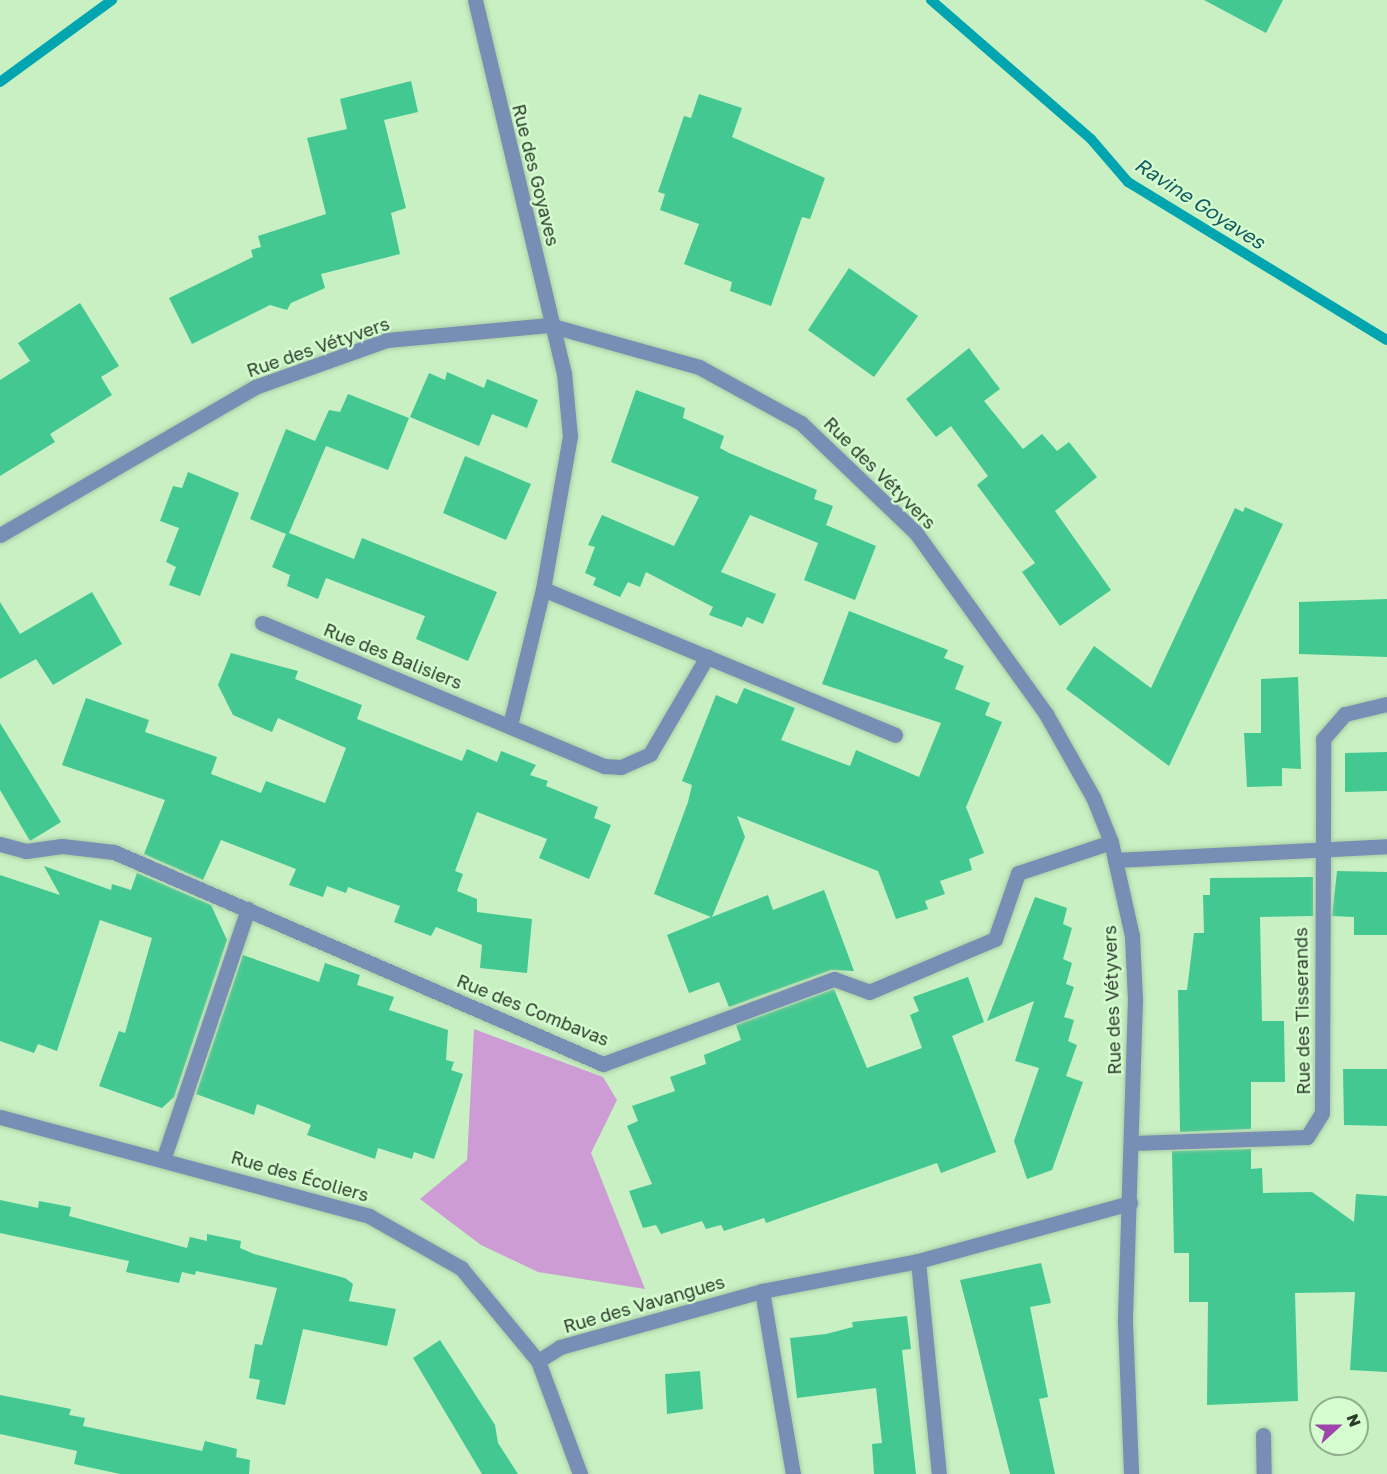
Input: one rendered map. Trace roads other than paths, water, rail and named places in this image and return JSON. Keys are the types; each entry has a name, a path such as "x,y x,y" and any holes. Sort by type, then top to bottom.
{"street":[{"name":"Rue des Goyaves","path":"475,0 480,35 530,219 549,325"},
{"name":"Rue des Vétyvers","path":"0,534 255,387 387,340 549,325 709,372 801,423 847,463 916,533 1046,714 1093,797 1111,842 1132,936 1133,1143 1125,1367 1131,1474"},
{"path":"510,724 543,589 570,436 564,373 549,325"},
{"path":"543,589 895,735"},
{"name":"Rue des Balisiers","path":"262,623 510,724 604,766 636,763 650,754 707,657"},
{"name":"Rue des Tisserands","path":"1133,1143 1307,1137 1322,1113 1320,849 1323,739 1345,714 1387,704"},
{"name":"Rue des Combavas","path":"0,844 26,851 63,846 114,852 603,1064 834,979 869,992 995,939 1018,873 1111,842"},
{"path":"1115,860 1387,846"},
{"path":"164,1157 248,909"},
{"name":"Rue des Écoliers","path":"0,1117 164,1157 369,1216 461,1268 538,1360 580,1474"},
{"name":"Rue des Vavangues","path":"538,1360 560,1347 762,1291 918,1261 1130,1203"},
{"path":"918,1261 939,1474"},
{"path":"762,1291 793,1474"},
{"path":"1263,1435 1264,1474"}],"waterway":[{"name":"Ravine Goyaves","path":"0,82 112,0"},
{"name":"Ravine Goyaves","path":"931,0 1091,139 1128,182 1387,340"}]}
